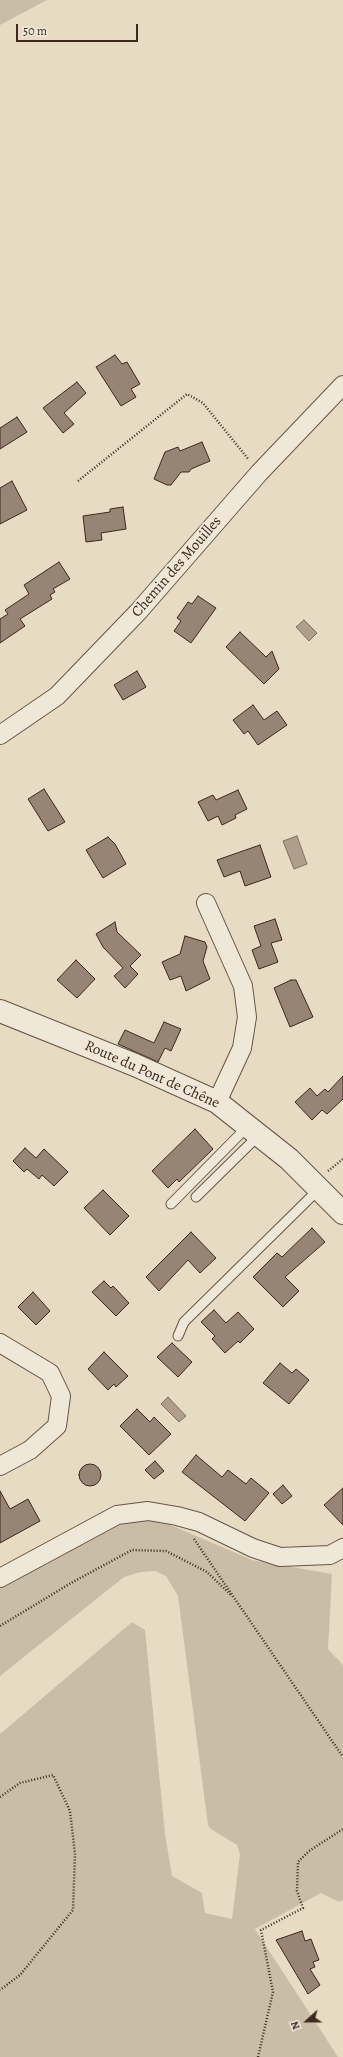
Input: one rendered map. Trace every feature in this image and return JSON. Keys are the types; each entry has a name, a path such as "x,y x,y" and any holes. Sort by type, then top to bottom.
{"street":[{"name":"Chemin des Mouilles","path":"0,735 57,696 138,612 259,473 343,385"},
{"path":"206,902 242,986 247,1017 242,1048 217,1102"},
{"name":"Route du Pont de Chêne","path":"0,1010 135,1065 217,1102 289,1159 343,1213"},
{"path":"0,1342 50,1373 61,1396 57,1426 30,1450 0,1466"},
{"path":"0,1578 116,1515 148,1511 177,1516 199,1522 253,1548 280,1557 330,1555 343,1548"}],"lane":[{"path":"196,1197 254,1131"},
{"path":"170,1204 254,1131"},
{"path":"178,1336 184,1322 320,1189"}],"path":[{"path":"78,481 187,394 203,403 259,473"},
{"path":"193,1538 343,1757"},
{"path":"0,1626 71,1583 132,1550 166,1551 207,1572 237,1601"},
{"path":"0,1797 20,1783 52,1774 70,1811 75,1854 73,1910 20,1975 0,1990"},
{"path":"258,2057 274,1992 261,1930 303,1908 297,1891 298,1862 309,1850 343,1829"}],"shaded area":[{"path":"0,0 47,0 0,25"},
{"path":"304,620 317,633 309,641 296,627"},
{"path":"297,836 307,864 294,869 283,841"},
{"path":"168,1397 186,1416 179,1422 161,1404"},
{"path":"137,1515 166,1523 252,1560 332,1574 328,1649 343,1665 343,1900 339,1902 321,1893 255,1929 338,2057 0,2057 0,1734 132,1622 145,1630 165,1834 172,1876 202,1893 205,1913 232,1919 240,1854 237,1845 211,1829 208,1825 178,1596 166,1576 155,1571 141,1572 124,1577 0,1676 0,1586 101,1530"}],"building":[{"path":"115,355 122,364 127,362 140,384 131,389 136,397 121,406 96,367"},
{"path":"77,382 86,393 64,413 74,424 63,433 43,408"},
{"path":"17,417 27,432 0,449 0,428"},
{"path":"202,442 210,461 191,469 189,472 181,472 171,485 167,485 154,479 165,452 178,447 180,451"},
{"path":"12,481 27,510 0,524 0,488"},
{"path":"123,507 126,529 101,533 102,540 86,542 83,516 110,512 110,509"},
{"path":"59,562 70,579 53,589 55,592 50,595 52,599 20,619 25,626 0,643 0,619 8,614 5,610 29,594 24,585"},
{"path":"198,596 216,608 191,643 174,631 181,621 177,618 188,602 192,604"},
{"path":"240,632 266,657 272,651 279,669 264,684 226,647"},
{"path":"137,671 146,687 123,700 114,685"},
{"path":"253,705 264,720 277,711 287,725 258,745 248,731 244,734 233,720"},
{"path":"44,789 65,822 48,831 28,799"},
{"path":"238,790 247,809 235,815 236,818 222,825 218,816 208,821 198,802 213,795 216,800"},
{"path":"108,837 115,844 126,864 103,878 86,850"},
{"path":"260,845 271,877 245,886 240,871 224,877 217,860"},
{"path":"275,919 282,940 271,943 278,962 259,969 252,950 261,946 254,926"},
{"path":"115,922 117,932 141,955 130,966 138,974 125,988 114,976 123,968 103,947 96,934"},
{"path":"185,936 205,942 207,947 203,961 210,979 186,991 181,976 170,980 162,962 180,954"},
{"path":"76,960 95,979 77,998 57,980"},
{"path":"291,980 296,980 313,1017 290,1027 274,988"},
{"path":"164,1022 181,1029 171,1051 165,1048 158,1062 118,1044 125,1030 154,1043"},
{"path":"343,1076 343,1099 327,1114 322,1110 312,1120 295,1102 310,1088 317,1096 325,1089 328,1092"},
{"path":"195,1129 213,1149 179,1182 177,1179 168,1188 152,1171"},
{"path":"25,1148 36,1158 44,1149 68,1172 54,1186 42,1175 39,1179 27,1169 24,1172 13,1161"},
{"path":"103,1190 129,1216 110,1235 84,1208"},
{"path":"312,1228 325,1242 285,1277 299,1291 283,1307 253,1277 277,1253 282,1257"},
{"path":"191,1232 216,1258 200,1273 188,1260 159,1291 146,1277"},
{"path":"104,1281 111,1288 113,1286 129,1303 116,1316 92,1292"},
{"path":"33,1292 50,1311 36,1325 18,1307"},
{"path":"214,1310 226,1323 238,1312 254,1329 240,1343 238,1341 225,1353 212,1339 215,1336 201,1322"},
{"path":"172,1343 192,1362 178,1377 157,1357"},
{"path":"104,1352 128,1376 116,1387 114,1384 108,1390 88,1369"},
{"path":"280,1363 292,1373 296,1369 309,1380 289,1404 263,1383"},
{"path":"137,1409 150,1422 154,1417 171,1434 149,1455 120,1426"},
{"path":"196,1455 222,1477 228,1470 246,1484 251,1478 269,1493 245,1521 182,1472"},
{"path":"155,1461 164,1471 154,1479 145,1470"},
{"path":"90,1464 98,1467 101,1475 98,1483 90,1486 82,1483 79,1475 82,1467"},
{"path":"283,1485 292,1496 282,1504 273,1494"},
{"path":"343,1488 343,1525 324,1505"},
{"path":"0,1491 10,1509 28,1499 40,1521 0,1543"},
{"path":"302,1931 305,1941 311,1939 319,1960 313,1962 315,1967 310,1969 320,1985 308,1994 276,1940"}]}
